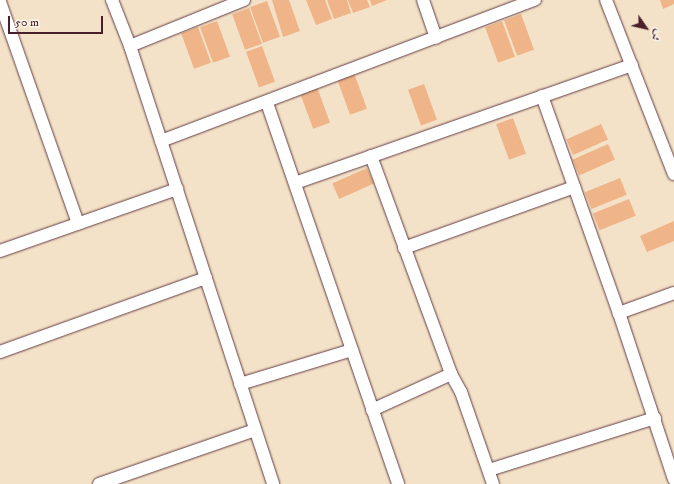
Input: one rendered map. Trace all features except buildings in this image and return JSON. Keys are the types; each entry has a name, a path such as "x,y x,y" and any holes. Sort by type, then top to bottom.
{"street":[{"path":"112,0 130,46 273,484"},
{"path":"130,46 244,0"},
{"path":"424,0 436,38"},
{"path":"161,141 267,103 535,0"},
{"path":"606,0 674,174"},
{"path":"0,2 78,224"},
{"path":"295,183 632,65"},
{"path":"542,96 656,418 674,479"},
{"path":"267,103 398,484"},
{"path":"371,156 493,484"},
{"path":"404,248 574,187"},
{"path":"0,251 177,189"},
{"path":"0,352 206,278"},
{"path":"619,313 674,293"},
{"path":"240,384 352,350"},
{"path":"372,410 451,374"},
{"path":"488,470 656,418"},
{"path":"99,484 255,430"}]}
